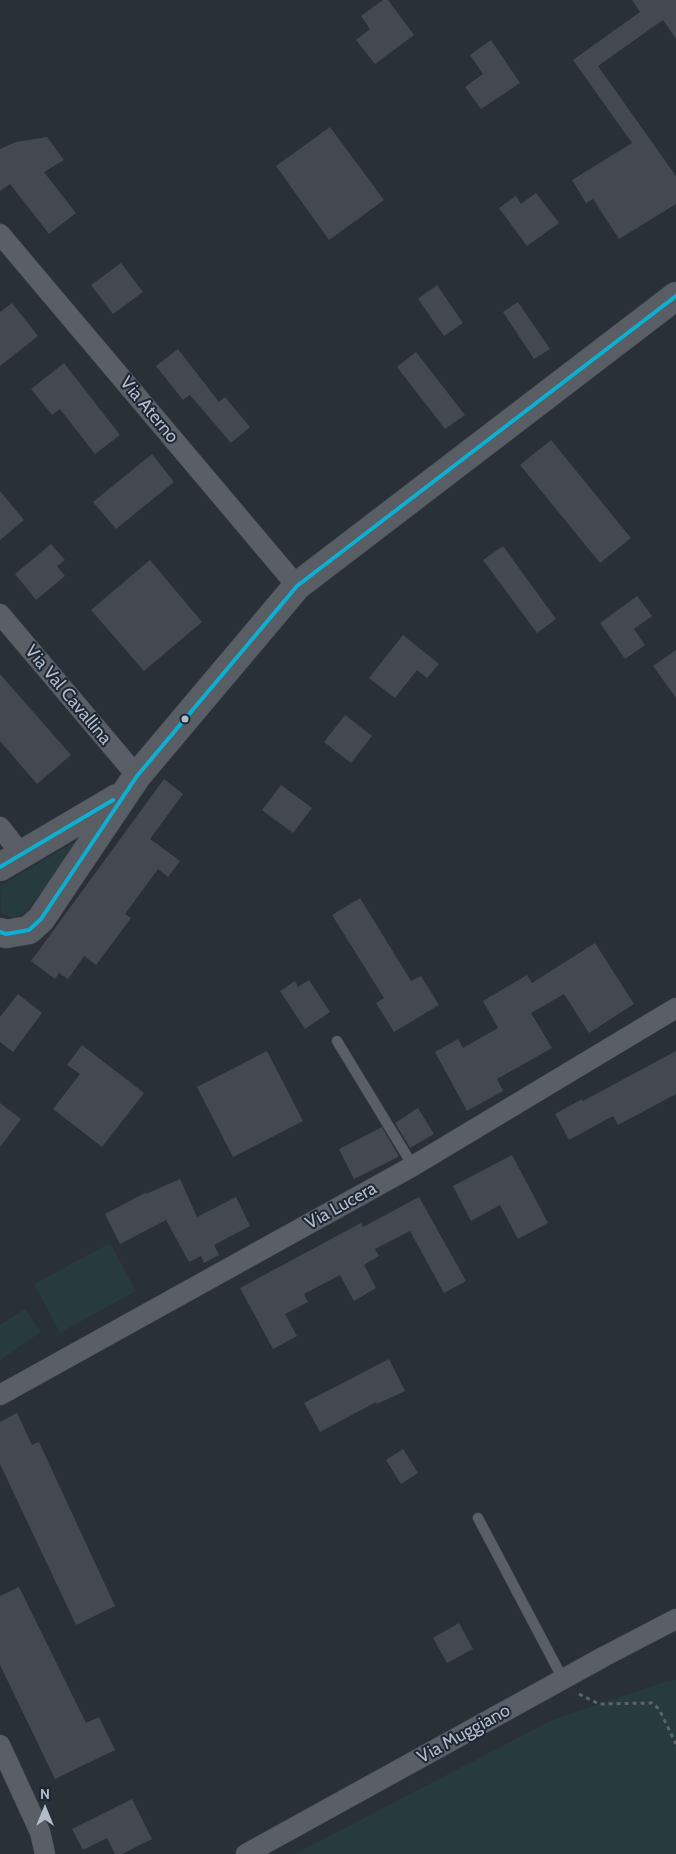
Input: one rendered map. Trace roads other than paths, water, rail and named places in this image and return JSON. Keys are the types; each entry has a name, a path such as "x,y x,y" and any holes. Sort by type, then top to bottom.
{"street":[{"name":"Via Aterno","path":"0,234 297,586"},
{"path":"2,938 29,930 41,919 130,785 297,586 675,299"},
{"name":"Via Val Cavallina","path":"0,614 130,785"},
{"path":"0,827 11,860 130,785"},
{"name":"Via Lucera","path":"0,1394 413,1166 676,1008"},
{"name":"Via Muggiano","path":"250,1853 563,1679 676,1619"},
{"path":"0,1745 40,1832 45,1854"}],"lane":[{"path":"337,1041 413,1166"},
{"path":"478,1518 563,1679"}]}
